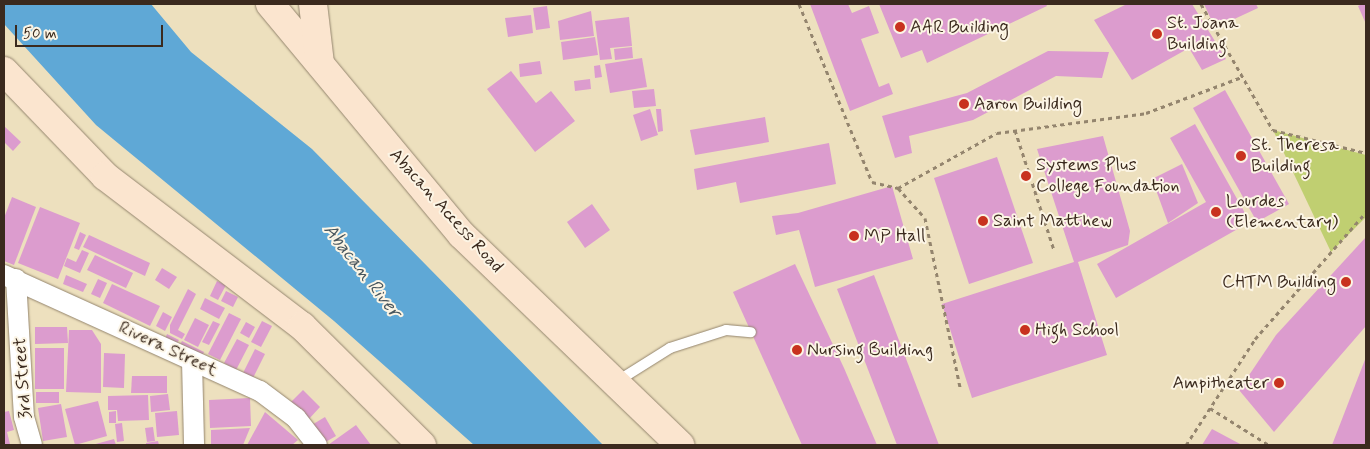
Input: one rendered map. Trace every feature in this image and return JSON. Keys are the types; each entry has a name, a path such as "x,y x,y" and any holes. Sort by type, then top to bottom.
{"street":[{"name":"Abacan Access Road","path":"270,4 462,235 613,384 680,445"},
{"path":"313,4 320,64"},
{"path":"7,78 105,176 302,326 422,445"},
{"name":"Rivera Street","path":"10,277 260,391 296,418 317,445"},
{"name":"3rd Street","path":"10,277 24,417 32,445"},
{"path":"192,361 194,445"}],"lane":[{"path":"613,384 670,348 726,330 751,332"}],"path":[{"path":"799,4 872,182 898,188 925,218 960,387"},
{"path":"1201,4 1237,60 1242,76 1273,130 1366,153"},
{"path":"898,188 997,133 1146,113 1242,76"},
{"path":"1015,130 1054,250"},
{"path":"1186,445 1255,339 1366,212"},
{"path":"1210,408 1268,445"}],"green space":[{"path":"1273,130 1366,155 1366,217 1331,252"}],"water":[{"name":"Abacan River","path":"4,4 151,4 191,52 312,149 603,445 474,445 334,321 96,125 4,24"}],"building":[{"path":"810,4 848,4 852,13 869,6 879,33 861,39 879,87 889,83 893,94 850,111"},
{"path":"879,4 1046,4 1047,6 927,63 922,50 901,58"},
{"name":"St. Joana Building","path":"1127,4 1192,4 1226,59 1202,70 1189,48 1132,80 1094,20"},
{"path":"1204,4 1256,4 1258,8 1215,28"},
{"path":"1366,4 1366,24 1358,6"},
{"path":"547,6 550,28 536,30 533,8"},
{"path":"591,11 594,36 560,40 558,21"},
{"path":"531,15 533,33 508,37 505,18"},
{"path":"629,17 632,46 610,48 612,59 600,60 595,21"},
{"path":"595,37 598,55 563,60 561,42"},
{"path":"632,47 633,58 615,60 614,49"},
{"name":"Aaron Building","path":"1048,51 1109,52 1102,78 1056,76 973,120 909,136 912,153 895,158 882,116 967,93"},
{"path":"642,58 647,87 610,93 605,64"},
{"path":"540,61 542,74 520,77 519,64"},
{"path":"600,65 602,77 595,78 594,66"},
{"path":"511,71 536,103 551,91 575,121 535,152 487,89"},
{"path":"590,79 591,89 575,91 574,81"},
{"path":"654,89 656,106 634,108 632,91"},
{"name":"St. Theresa Building","path":"1225,90 1289,204 1257,222 1193,108"},
{"path":"650,109 658,135 641,141 633,115"},
{"path":"656,109 661,109 663,131 658,132"},
{"path":"765,117 769,142 695,155 690,130"},
{"name":"Lourdes (Elementary)","path":"1195,124 1250,222 1116,298 1097,264 1206,202 1170,138"},
{"path":"4,126 21,142 13,151 4,142"},
{"name":"High School","path":"1103,136 1130,231 1128,245 1078,262 1107,355 972,398 942,304 1074,262 1037,149"},
{"path":"829,143 836,184 740,203 736,182 697,190 694,169"},
{"name":"Saint Matthew","path":"997,157 1033,263 969,284 934,178"},
{"path":"1182,164 1198,203 1168,223 1152,179"},
{"name":"MP Hall","path":"892,186 913,259 815,287 799,230 776,235 772,216 798,213"},
{"path":"12,197 36,207 14,265 4,261 4,218"},
{"path":"592,204 610,230 585,248 567,222"},
{"path":"40,207 80,223 58,279 18,263"},
{"path":"80,232 86,235 79,250 74,248"},
{"path":"89,235 150,263 145,276 83,247"},
{"name":"CHTM Building","path":"1366,237 1366,326 1274,432 1239,390 1276,335"},
{"path":"82,250 89,253 80,273 64,266 67,258 76,262"},
{"path":"95,255 133,273 126,288 87,270"},
{"name":"Nursing Building","path":"795,264 844,368 877,445 802,445 733,292"},
{"path":"162,268 177,277 169,289 155,280"},
{"path":"66,275 87,284 83,292 63,284"},
{"path":"874,275 939,445 897,445 837,289"},
{"path":"98,279 107,283 100,298 91,294"},
{"path":"217,281 226,285 218,300 210,296"},
{"path":"112,284 160,306 150,326 103,303"},
{"path":"188,289 196,294 178,330 185,334 182,339 170,333 170,325"},
{"path":"226,291 238,297 233,307 221,301"},
{"path":"205,298 225,308 219,319 200,309"},
{"path":"163,312 172,317 165,331 156,326"},
{"path":"229,313 241,319 220,360 208,354"},
{"path":"195,318 209,325 198,347 184,340"},
{"path":"213,321 220,324 209,345 202,342"},
{"path":"262,321 272,326 261,347 251,342"},
{"path":"246,322 255,327 249,338 240,333"},
{"path":"35,327 67,327 68,343 35,344"},
{"path":"69,330 92,330 101,344 101,393 66,392"},
{"path":"167,334 179,340 176,345 165,339"},
{"path":"237,339 249,345 236,370 224,363"},
{"path":"182,341 204,352 201,358 179,347"},
{"path":"35,348 64,348 64,389 35,389"},
{"path":"255,349 265,354 252,380 242,375"},
{"path":"104,353 125,354 124,388 103,387"},
{"path":"1366,357 1366,445 1332,445"},
{"path":"132,376 167,376 167,393 131,393"},
{"path":"303,390 320,407 308,420 291,402"},
{"path":"36,392 59,392 59,403 36,403"},
{"path":"168,394 170,410 151,412 150,396"},
{"path":"148,395 149,420 118,421 117,410 108,410 108,396"},
{"path":"250,398 251,426 210,428 209,400"},
{"path":"98,401 107,436 75,445 65,409"},
{"path":"61,404 67,437 43,441 38,408"},
{"path":"9,411 14,430 7,432 10,444 4,445 4,412"},
{"path":"116,411 116,423 109,423 109,412"},
{"path":"177,411 179,435 157,437 155,413"},
{"path":"265,412 298,440 292,445 247,445"},
{"path":"325,417 336,436 322,444 310,426"},
{"path":"122,423 124,441 117,442 115,424"},
{"path":"356,425 371,445 328,445"},
{"path":"153,427 155,441 147,442 145,428"},
{"path":"250,428 243,445 211,445 211,430"},
{"path":"1212,429 1242,445 1202,445"},
{"path":"114,439 116,445 92,445"},
{"path":"158,441 159,445 146,445 146,443"}],"place":[{"name":"AAR Building","path":"900,27"},
{"name":"St. Joana Building","path":"1157,34"},
{"name":"Aaron Building","path":"964,104"},
{"name":"St. Theresa Building","path":"1241,156"},
{"name":"Systems Plus College Foundation","path":"1026,176"},
{"name":"Lourdes (Elementary)","path":"1216,212"},
{"name":"Saint Matthew","path":"983,221"},
{"name":"MP Hall","path":"854,236"},
{"name":"CHTM Building","path":"1346,282"},
{"name":"High School","path":"1025,330"},
{"name":"Nursing Building","path":"797,350"},
{"name":"Ampitheater","path":"1279,383"}]}
